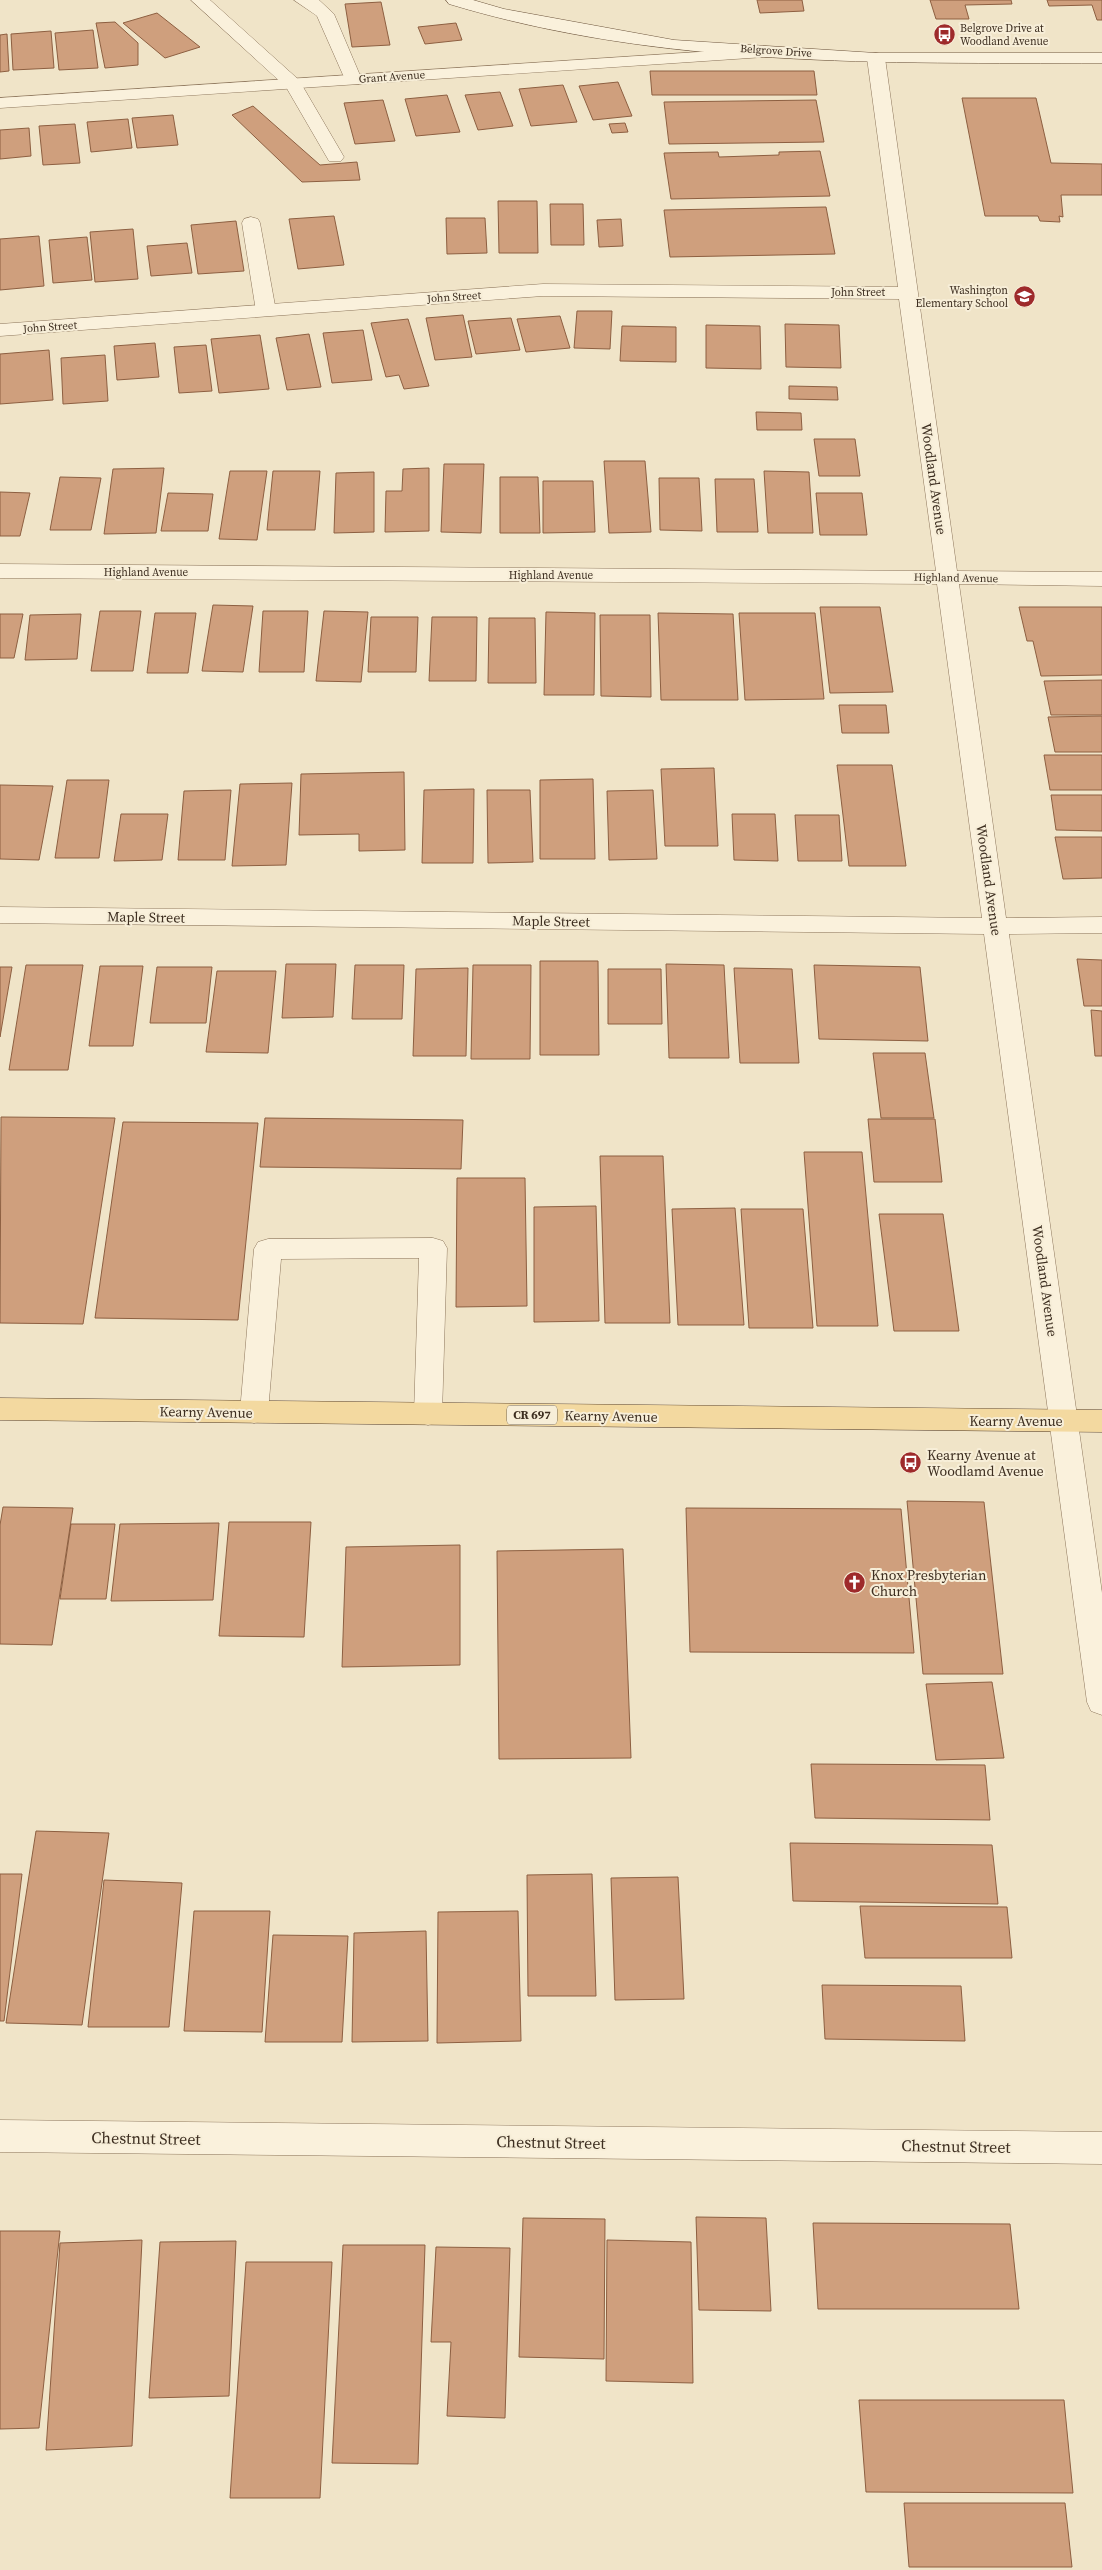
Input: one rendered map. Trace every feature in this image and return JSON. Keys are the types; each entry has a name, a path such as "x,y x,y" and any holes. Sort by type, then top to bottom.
{"main road":[{"name":"Kearny Avenue","path":"0,1409 1102,1421"}],"street":[{"path":"200,0 293,84 335,157"},
{"path":"303,0 314,4 325,14 353,80"},
{"name":"Belgrove Drive","path":"456,0 501,14 674,44 876,58 1102,58"},
{"name":"Grant Avenue","path":"0,102 783,52"},
{"name":"Woodland Avenue","path":"876,58 1102,1702"},
{"path":"252,223 266,310"},
{"name":"John Street","path":"0,330 543,290 908,293"},
{"name":"Highland Avenue","path":"0,571 1102,579"},
{"name":"Maple Street","path":"0,915 995,926 1102,925"},
{"path":"254,1412 268,1249 433,1248 428,1414"},
{"name":"Chestnut Street","path":"0,2136 1102,2148"}],"building":[{"path":"757,0 802,0 804,11 760,13"},
{"path":"930,0 1011,0 1012,4 965,5 969,19 936,19"},
{"path":"1047,0 1102,0 1102,20 1097,20 1092,5 1049,6"},
{"path":"381,2 390,45 352,47 345,4"},
{"path":"157,13 200,47 165,58 123,23"},
{"path":"115,22 138,43 138,65 105,68 96,23"},
{"path":"456,23 462,40 425,44 418,27"},
{"path":"93,30 98,68 59,70 55,33"},
{"path":"51,31 54,68 13,70 11,34"},
{"path":"7,34 9,71 0,72 0,35"},
{"path":"650,71 814,71 817,95 652,95"},
{"path":"618,82 632,116 593,120 579,86"},
{"path":"563,85 577,122 531,126 519,89"},
{"path":"500,92 513,126 478,130 465,95"},
{"path":"447,95 460,132 416,136 405,99"},
{"path":"962,98 1036,98 1051,163 1102,164 1102,195 1061,195 1063,217 1059,216 1060,222 1040,221 1038,216 985,216"},
{"path":"383,100 395,141 355,144 344,103"},
{"path":"816,100 824,142 669,144 664,102"},
{"path":"253,106 320,165 357,162 360,180 302,182 232,115"},
{"path":"173,115 178,145 137,148 132,118"},
{"path":"128,119 132,148 91,152 87,122"},
{"path":"625,123 628,132 612,133 609,124"},
{"path":"75,124 80,163 43,165 39,126"},
{"path":"29,128 31,156 0,159 0,130"},
{"path":"820,151 830,196 671,199 664,153 718,152 719,157 779,155 779,152"},
{"path":"498,201 537,201 538,253 499,253"},
{"path":"550,204 583,204 584,245 551,245"},
{"path":"826,207 835,254 670,257 664,210"},
{"path":"334,216 344,265 298,269 289,219"},
{"path":"446,218 485,218 487,253 447,254"},
{"path":"621,219 623,246 599,247 597,220"},
{"path":"236,221 244,271 198,274 191,225"},
{"path":"133,229 138,279 95,282 90,232"},
{"path":"39,236 44,286 0,290 0,239"},
{"path":"87,237 92,280 53,283 49,240"},
{"path":"187,243 192,273 151,276 147,246"},
{"path":"577,311 612,311 610,349 574,348"},
{"path":"463,315 472,357 435,360 426,318"},
{"path":"560,316 570,348 526,352 517,319"},
{"path":"511,318 520,350 476,354 468,321"},
{"path":"408,319 429,386 404,389 399,375 386,377 371,323"},
{"path":"785,324 839,325 841,368 786,367"},
{"path":"706,325 760,326 761,369 706,368"},
{"path":"622,326 676,327 676,362 620,361"},
{"path":"363,330 372,380 332,383 323,333"},
{"path":"309,334 321,387 287,390 276,338"},
{"path":"260,335 269,389 219,393 211,339"},
{"path":"155,343 159,377 117,380 114,346"},
{"path":"206,345 212,391 179,393 174,347"},
{"path":"49,350 53,400 0,404 0,354"},
{"path":"105,355 108,401 63,404 61,358"},
{"path":"789,386 837,387 838,400 789,399"},
{"path":"756,412 801,413 802,430 757,430"},
{"path":"814,439 855,439 860,476 819,476"},
{"path":"604,461 645,461 651,532 609,533"},
{"path":"444,464 484,464 481,533 441,532"},
{"path":"164,468 156,533 104,534 113,469"},
{"path":"429,468 429,531 385,532 386,491 402,491 403,469"},
{"path":"230,471 267,471 257,540 219,539"},
{"path":"273,471 320,471 315,530 267,530"},
{"path":"764,471 809,472 813,533 768,533"},
{"path":"374,472 374,532 334,533 336,473"},
{"path":"60,477 101,478 91,530 50,530"},
{"path":"500,477 538,477 540,533 500,533"},
{"path":"659,478 699,478 702,531 660,530"},
{"path":"715,479 754,479 758,532 717,532"},
{"path":"543,481 593,481 595,532 543,533"},
{"path":"0,492 30,493 20,536 0,536"},
{"path":"168,493 213,494 208,531 161,531"},
{"path":"816,493 862,493 867,535 820,535"},
{"path":"213,605 253,606 243,672 202,671"},
{"path":"820,607 880,607 893,692 830,693"},
{"path":"1019,607 1102,607 1102,675 1041,676 1033,641 1027,641"},
{"path":"100,611 141,611 133,671 91,671"},
{"path":"263,611 308,611 304,672 259,672"},
{"path":"324,611 368,612 361,682 316,681"},
{"path":"546,612 595,613 594,695 544,695"},
{"path":"155,613 196,613 188,673 147,673"},
{"path":"658,613 733,614 738,700 661,700"},
{"path":"739,613 815,613 824,699 745,700"},
{"path":"0,614 23,614 14,658 0,658"},
{"path":"81,614 77,659 25,660 30,615"},
{"path":"600,615 650,615 651,697 601,696"},
{"path":"371,617 418,617 416,672 368,672"},
{"path":"432,617 477,617 476,681 429,681"},
{"path":"489,618 535,618 536,683 488,683"},
{"path":"1102,680 1102,715 1051,715 1044,681"},
{"path":"839,705 886,705 889,733 842,733"},
{"path":"1102,716 1102,752 1055,752 1048,717"},
{"path":"1044,755 1102,755 1102,790 1050,790"},
{"path":"837,765 892,765 906,866 849,866"},
{"path":"714,768 718,846 665,846 661,769"},
{"path":"404,772 405,850 359,851 359,834 299,835 301,774"},
{"path":"593,779 595,859 540,859 540,780"},
{"path":"67,780 109,780 99,858 55,858"},
{"path":"292,783 286,865 232,866 240,784"},
{"path":"0,785 53,786 39,860 0,859"},
{"path":"474,789 473,863 422,863 424,790"},
{"path":"231,790 225,860 178,860 184,791"},
{"path":"487,790 530,790 533,862 488,863"},
{"path":"653,790 657,859 609,860 607,791"},
{"path":"1051,795 1102,795 1102,831 1056,830"},
{"path":"121,814 168,814 162,860 114,861"},
{"path":"732,814 775,814 778,861 734,860"},
{"path":"795,815 839,815 842,861 798,861"},
{"path":"1055,837 1102,837 1102,878 1063,879"},
{"path":"1077,959 1102,960 1102,1006 1084,1006"},
{"path":"540,961 598,961 599,1055 540,1055"},
{"path":"286,964 336,964 333,1017 282,1018"},
{"path":"666,964 724,965 729,1058 669,1058"},
{"path":"26,965 83,965 68,1070 9,1070"},
{"path":"355,965 404,965 402,1019 352,1019"},
{"path":"473,965 531,965 530,1059 471,1059"},
{"path":"814,965 920,967 928,1041 819,1039"},
{"path":"100,966 143,966 133,1046 89,1046"},
{"path":"0,967 12,967 0,1037"},
{"path":"157,967 212,967 206,1023 150,1023"},
{"path":"468,968 466,1056 413,1056 416,969"},
{"path":"734,968 792,969 799,1063 740,1063"},
{"path":"608,969 661,969 662,1024 608,1024"},
{"path":"217,971 276,971 268,1053 206,1052"},
{"path":"1091,1010 1102,1011 1102,1056 1095,1056"},
{"path":"873,1053 925,1053 934,1118 881,1118"},
{"path":"1,1117 115,1118 83,1324 0,1323"},
{"path":"265,1118 463,1120 461,1169 260,1167"},
{"path":"868,1119 935,1119 942,1182 874,1182"},
{"path":"123,1122 258,1123 238,1320 95,1318"},
{"path":"804,1152 862,1152 878,1326 817,1326"},
{"path":"600,1156 663,1156 670,1323 605,1323"},
{"path":"457,1178 525,1178 527,1306 456,1307"},
{"path":"596,1206 599,1321 534,1322 534,1207"},
{"path":"735,1208 744,1325 678,1325 672,1209"},
{"path":"741,1209 803,1209 813,1328 749,1328"},
{"path":"879,1214 943,1214 959,1331 894,1331"},
{"path":"907,1501 984,1502 1003,1674 923,1674"},
{"path":"3,1507 73,1508 52,1645 0,1644 0,1525"},
{"path":"686,1508 901,1509 914,1653 690,1652"},
{"path":"229,1522 311,1522 304,1637 219,1636"},
{"path":"219,1523 213,1600 111,1601 120,1524"},
{"path":"71,1524 115,1524 106,1599 60,1599"},
{"path":"460,1545 460,1665 342,1667 346,1547"},
{"path":"623,1549 631,1758 499,1759 497,1551"},
{"path":"992,1682 1004,1758 936,1760 926,1684"},
{"path":"811,1764 985,1765 990,1820 815,1818"},
{"path":"36,1831 109,1833 82,2025 6,2023"},
{"path":"790,1843 992,1845 998,1904 793,1901"},
{"path":"0,1874 22,1874 4,2021 0,2021"},
{"path":"592,1874 596,1996 528,1996 527,1875"},
{"path":"678,1877 684,1999 615,2000 611,1878"},
{"path":"104,1880 182,1883 169,2027 88,2027"},
{"path":"860,1906 1007,1907 1012,1958 865,1958"},
{"path":"194,1911 270,1911 262,2032 184,2031"},
{"path":"518,1911 521,2041 437,2043 438,1912"},
{"path":"426,1931 428,2041 352,2042 354,1933"},
{"path":"273,1935 348,1936 342,2042 265,2042"},
{"path":"822,1985 961,1986 965,2041 825,2039"},
{"path":"696,2217 766,2218 771,2311 699,2310"},
{"path":"523,2218 605,2219 604,2359 519,2357"},
{"path":"813,2223 1010,2224 1019,2309 818,2309"},
{"path":"0,2231 60,2231 39,2428 0,2429"},
{"path":"142,2240 132,2446 46,2450 60,2243"},
{"path":"607,2240 691,2242 693,2383 606,2381"},
{"path":"236,2241 229,2396 149,2398 160,2242"},
{"path":"343,2245 425,2245 418,2464 332,2463"},
{"path":"436,2247 510,2248 505,2418 447,2416 451,2342 431,2342"},
{"path":"246,2262 332,2262 320,2498 230,2498"},
{"path":"859,2400 1064,2400 1073,2493 866,2492"},
{"path":"904,2503 1065,2503 1072,2567 909,2567"}],"place":[{"name":"Belgrove Drive at Woodland Avenue","path":"944,34"},
{"name":"Washington Elementary School","path":"1024,296"},
{"name":"Kearny Avenue at Woodlamd Avenue","path":"911,1463"},
{"name":"Knox Presbyterian Church","path":"855,1583"}]}
